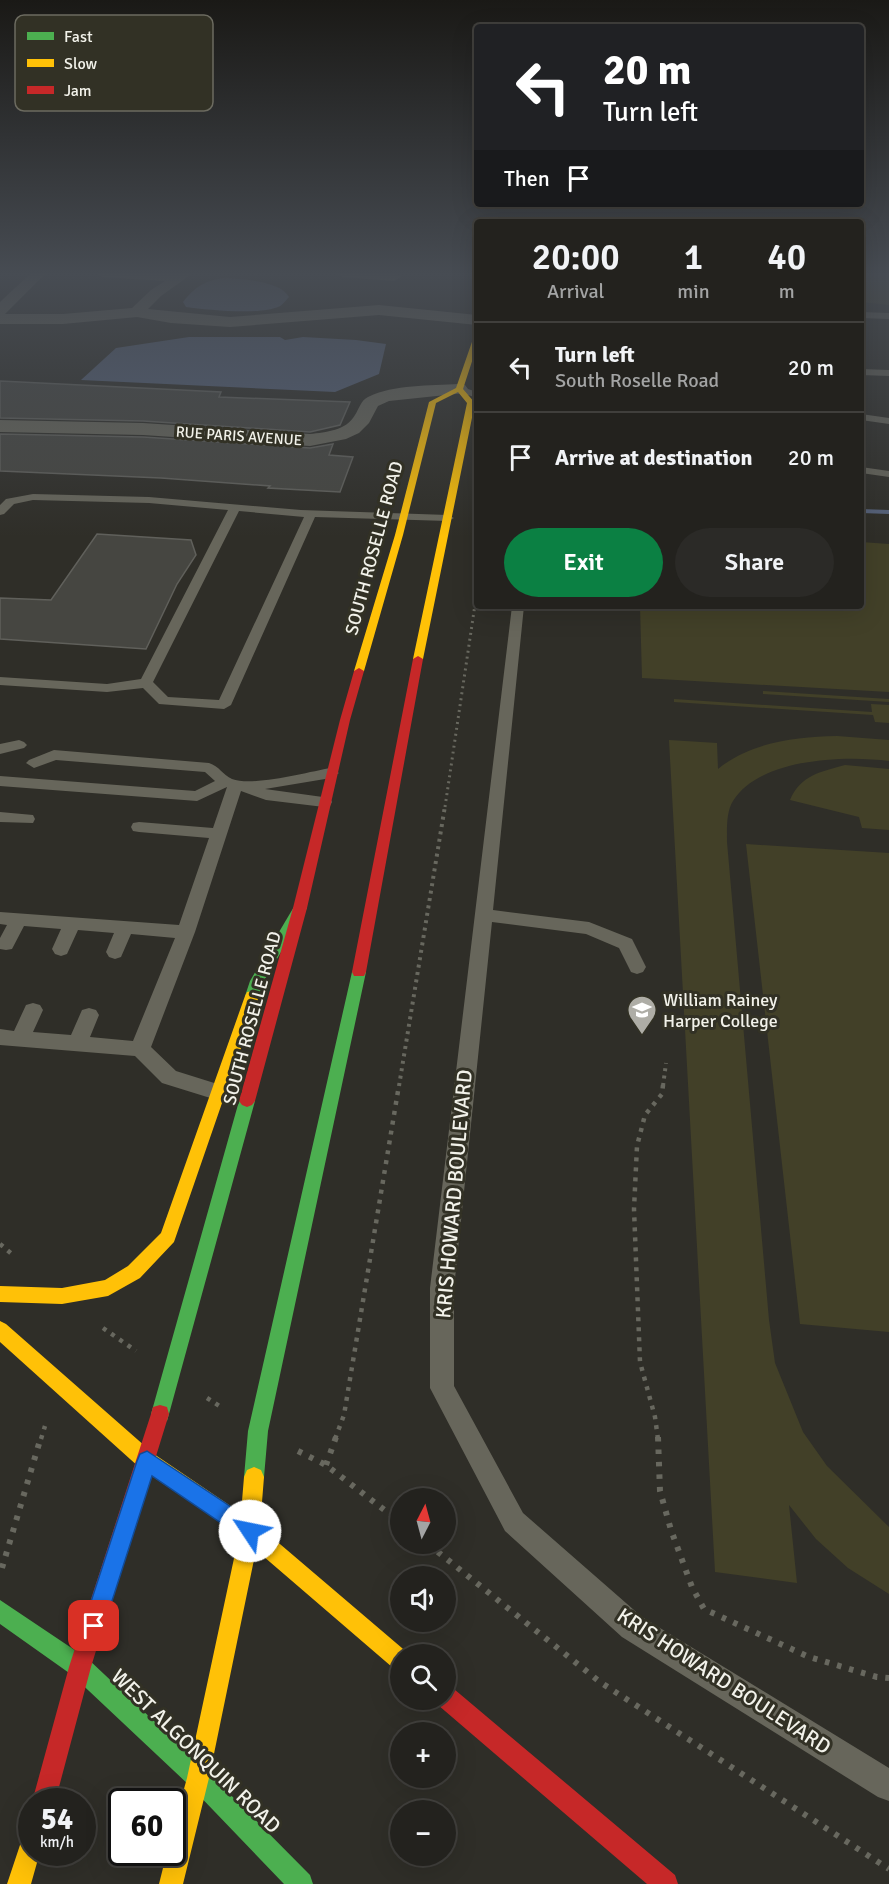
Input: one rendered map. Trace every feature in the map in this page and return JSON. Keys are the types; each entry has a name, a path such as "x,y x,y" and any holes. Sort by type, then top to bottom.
{"main road":[{"path":"171,1884 198,1778 250,1531 258,1431 376,895 404,725 471,403 474,364"},
{"name":"SOUTH ROSELLE ROAD","path":"47,1788 80,1667 147,1461 300,908 331,773 433,402 471,391"},
{"path":"0,1294 80,1295 119,1283 141,1267 168,1237 220,1093 257,981 300,908"},
{"path":"0,1330 147,1461 250,1531 390,1650"},
{"name":"WEST ALGONQUIN ROAD","path":"0,1611 80,1667 198,1778 301,1884"},
{"path":"456,1706 666,1884"},
{"path":"19,1884 24,1866"}],"street":[{"name":"RUE PARIS AVENUE","path":"0,426 143,429 310,440 332,437 350,431 362,419 371,402 386,396 471,391"}],"lane":[{"path":"864,372 889,373"},
{"path":"864,418 889,421"},
{"path":"864,470 889,474"},
{"path":"0,512 10,501 33,497 149,500 310,513 448,518"},
{"path":"146,683 236,507"},
{"path":"146,683 164,701 224,705 310,513"},
{"name":"KRIS HOWARD BOULEVARD","path":"518,609 442,1288 442,1388 514,1522 615,1612 632,1627 889,1786"},
{"path":"0,681 107,688 146,683"},
{"path":"3,754 19,745"},
{"path":"34,763 49,751 209,768 236,785 266,795 324,802"},
{"path":"0,781 197,796 236,785 331,773"},
{"path":"140,1049 186,932 236,785"},
{"path":"0,817 27,819"},
{"path":"139,827 220,834"},
{"path":"483,915 589,928 626,944 637,966"},
{"path":"0,918 186,932"},
{"path":"6,944 20,919"},
{"path":"61,948 72,923"},
{"path":"115,952 124,927"},
{"path":"21,1038 33,1010"},
{"path":"76,1044 88,1015"},
{"path":"0,1036 140,1049 169,1077 220,1093"}],"path":[{"path":"390,1514 326,1466 344,1415 457,734 474,609"},
{"path":"666,1063 662,1094 645,1116 637,1146 634,1209 640,1362 655,1417 660,1450 660,1491 671,1530 692,1587 704,1609 809,1657 877,1677 889,1678"},
{"path":"104,1328 123,1342"},
{"path":"0,1575 20,1502 60,1384"},
{"path":"440,1554 600,1682 889,1869"}],"shaded area":[{"path":"864,542 889,544 889,692 642,678 640,609 864,609"},
{"path":"763,691 889,699 889,702 763,694"},
{"path":"674,699 872,712 871,704 889,705 889,723 875,722 873,715 674,702"},
{"path":"837,736 889,740 889,761 828,760 782,768 762,776 745,787 733,801 728,815 727,842 769,1320 775,1363 803,1432 827,1466 889,1527 889,1594 848,1568 816,1539 789,1505 797,1583 715,1572 669,740 717,743 718,769 759,747 790,740"},
{"path":"845,765 889,769 889,830 862,828 859,817 790,800 800,785 812,776"},
{"path":"746,844 889,853 889,1332 800,1324"}],"water":[{"path":"102,361 382,361 379,374 335,392 81,380"}],"building":[{"path":"0,381 221,392 219,397 350,402 340,425 310,432 143,421 0,418"},
{"path":"0,434 143,437 310,448 333,444 329,455 353,457 340,492 161,478 0,471"},
{"path":"97,534 191,540 196,555 177,584 146,649 0,639 0,598 51,600"}],"waterway":[{"path":"864,511 889,512"}],"traffic: fast":[{"path":"252,996 257,981 300,908"},
{"path":"254,1477 258,1431 359,972"},
{"path":"160,1414 247,1101"},
{"path":"0,1611 80,1667 198,1778 301,1884"}],"traffic: slow":[{"path":"359,671 399,535 433,402 459,389 469,361"},
{"path":"418,659 471,403 459,389"},
{"path":"0,1294 62,1296 108,1288 134,1272 168,1237 252,996"},
{"path":"0,1330 147,1461 250,1531 390,1650"},
{"path":"171,1884 198,1778 250,1531 254,1477"},
{"path":"19,1884 24,1866"}],"traffic: jam":[{"path":"359,972 418,659"},
{"path":"247,1101 300,908 359,671"},
{"path":"47,1788 80,1667 160,1414"},
{"path":"456,1706 666,1884"}],"place":[{"name":"William Rainey Harper College","path":"642,1036"}],"route":[{"path":"94,1626 147,1461 250,1531"}]}
